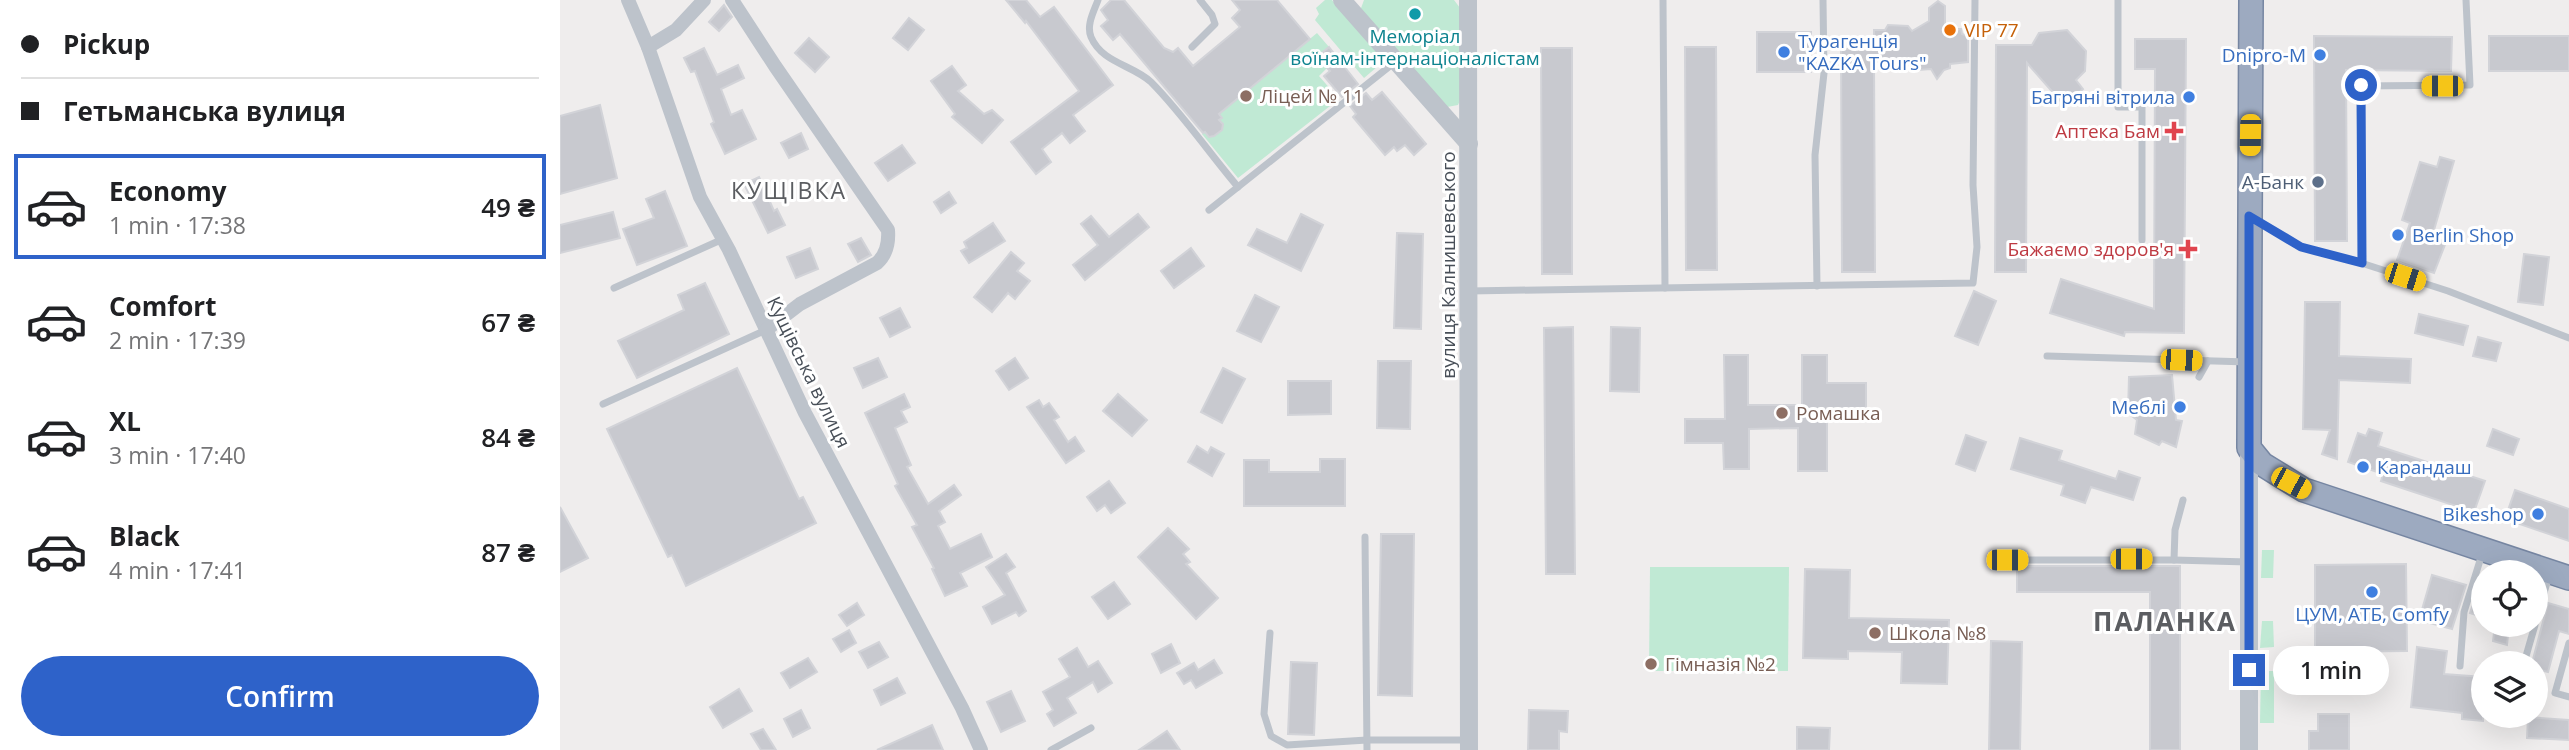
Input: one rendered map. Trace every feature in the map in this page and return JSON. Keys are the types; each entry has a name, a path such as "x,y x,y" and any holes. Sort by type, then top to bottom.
{"highway":[{"path":"2251,0 2249,448 2262,464 2304,490 2559,575"}],"street":[{"name":"Кущівська вулиця","path":"628,0 648,47 700,197 723,239 805,413 962,708 981,750"},
{"path":"648,47 676,30 704,0"},
{"path":"732,0 888,230 889,240 884,257 877,263 800,304 766,330"},
{"path":"1342,0 1469,144"},
{"name":"вулиця Калнишевського","path":"1468,0 1469,745"},
{"path":"2249,448 2249,750"}],"lane":[{"path":"1098,0 1090,22 1090,36 1097,46 1108,57 1149,80 1238,187"},
{"path":"1192,47 1215,24 1212,15 1200,0"},
{"path":"1663,0 1665,288"},
{"path":"1817,286 1815,155 1824,73 1823,0"},
{"path":"1469,291 1973,283 1977,247 1973,185 1975,0"},
{"path":"2118,0 2118,107 2142,107 2142,240"},
{"path":"2362,263 2360,86 2468,86 2466,0"},
{"path":"1209,210 1396,62"},
{"path":"2249,216 2301,247 2362,263 2448,291 2569,338"},
{"path":"614,288 723,239"},
{"path":"603,404 766,330"},
{"path":"2047,356 2248,362"},
{"path":"2199,377 2208,361"},
{"path":"2174,560 2175,530 2183,500"},
{"path":"1366,537 1367,750"},
{"path":"2460,666 2464,612 2483,550"},
{"path":"2007,560 2249,562"},
{"path":"2548,597 2559,575"},
{"path":"1270,633 1264,714 1271,736 1287,745 1367,740 1469,745"},
{"path":"2569,643 2555,693 2569,697"},
{"path":"1051,750 1091,728"}],"green space":[{"path":"1325,0 1332,0 1384,61 1364,78 1315,20 1319,14 1316,8"},
{"path":"1364,0 1454,0 1460,8 1461,98 1458,105 1447,107 1360,11"},
{"path":"1317,33 1329,47 1318,57 1327,68 1319,76 1339,99 1238,178 1202,134 1205,132 1209,137 1218,133 1223,124 1219,120 1222,117 1219,114"},
{"path":"2262,550 2274,550 2273,578 2261,578"},
{"path":"1650,567 1789,567 1788,671 1649,671"},
{"path":"2262,621 2273,621 2274,647 2260,648"},
{"path":"2261,671 2274,671 2274,723 2260,723"}],"building":[{"path":"1006,0 1026,0 1040,17 1054,7 1113,85 1073,115 1085,131 1070,143 1062,133 1042,149 1051,162 1036,174 1011,142 1079,91 1026,21 1025,23"},
{"path":"1111,0 1124,0 1164,48 1173,52 1178,48 1193,66 1240,27 1232,18 1240,10 1232,0 1277,0 1310,39 1219,114 1222,118 1219,120 1223,124 1222,130 1209,137 1120,34 1113,40 1101,26 1108,20 1101,10"},
{"path":"1938,1 1945,6 1945,29 1961,29 1962,34 1968,36 1968,62 1950,64 1950,68 1944,70 1937,79 1931,69 1919,70 1916,62 1874,62 1875,272 1842,272 1841,49 1874,49 1874,30 1885,30 1888,25 1908,26 1912,31 1929,21 1929,8"},
{"path":"724,5 732,17 719,31 709,22"},
{"path":"909,18 924,30 908,50 893,38"},
{"path":"2067,30 2086,51 2085,71 2076,80 2083,89 2064,105 2027,63 2026,272 1995,272 1996,45 2032,45 2039,33"},
{"name":"Турагенція \"KAZKA Tours\"","path":"1757,32 1811,32 1811,72 1757,72"},
{"path":"2314,36 2452,37 2451,71 2346,70 2347,241 2315,241"},
{"path":"2489,36 2569,36 2569,71 2489,71"},
{"path":"809,38 829,57 815,72 795,53"},
{"path":"2135,39 2186,39 2184,333 2125,332 2124,336 2050,313 2061,279 2154,309 2155,69 2135,69"},
{"path":"1329,47 1358,84 1342,97 1324,76 1330,71 1317,57"},
{"path":"1685,47 1716,47 1717,270 1686,270"},
{"path":"704,48 717,75 738,65 744,78 721,89 731,115 742,110 756,139 725,154 711,124 714,122 695,71 691,72 684,58"},
{"path":"1541,48 1572,48 1572,274 1542,274"},
{"path":"952,66 966,85 958,91 984,114 992,110 1003,120 982,143 952,117 955,114 931,81"},
{"path":"1382,92 1426,144 1414,155 1405,145 1397,151 1394,147 1385,155 1353,117 1356,114 1350,106 1366,93 1372,100"},
{"path":"600,105 617,178 560,194 560,116"},
{"path":"801,133 808,149 789,158 781,143"},
{"path":"902,145 915,163 888,181 875,163"},
{"path":"2440,157 2454,161 2432,237 2446,242 2434,273 2397,260 2410,223 2402,220 2420,162 2437,167"},
{"path":"759,177 774,211 777,209 785,225 768,233 744,184"},
{"path":"665,191 687,246 637,265 623,229 654,218 646,199"},
{"path":"949,192 956,203 941,213 934,202"},
{"path":"613,212 620,238 560,253 560,225"},
{"path":"1138,214 1149,227 1085,280 1073,265 1098,245 1081,224 1091,216 1109,237"},
{"path":"1301,214 1323,225 1301,271 1248,245 1257,229 1287,243"},
{"path":"993,223 1005,241 969,263 961,251 967,248 964,242"},
{"path":"1397,233 1423,234 1421,329 1394,328"},
{"path":"861,238 871,255 858,262 848,244"},
{"path":"810,248 818,269 796,278 787,257"},
{"path":"1191,248 1204,266 1174,288 1161,271"},
{"path":"1011,252 1024,263 1017,271 1030,281 1015,299 1008,293 992,312 974,297"},
{"path":"2524,254 2549,257 2543,305 2518,302"},
{"path":"705,283 729,334 637,378 618,341 684,310 678,295"},
{"path":"1974,291 1996,301 1978,345 1955,336"},
{"path":"1255,295 1279,307 1261,342 1237,331"},
{"path":"2305,302 2340,302 2339,356 2411,359 2410,383 2339,380 2337,459 2322,454 2330,430 2303,429"},
{"path":"900,308 910,327 890,337 880,318"},
{"path":"2419,314 2468,326 2463,345 2415,333"},
{"path":"1573,327 1575,574 1546,574 1544,328"},
{"path":"1611,327 1640,328 1639,392 1610,391"},
{"path":"2478,337 2501,343 2496,361 2473,356"},
{"name":"Ромашка","path":"1724,355 1748,355 1748,405 1802,405 1802,355 1827,355 1827,383 1866,383 1866,408 1827,408 1827,471 1798,471 1798,428 1749,429 1749,469 1724,469 1723,443 1685,443 1685,419 1725,419"},
{"path":"878,358 887,377 863,388 854,368"},
{"path":"1015,358 1028,378 1009,390 996,371"},
{"path":"1378,361 1411,361 1410,429 1377,428"},
{"path":"737,368 799,499 803,497 816,523 686,586 672,555 668,557 607,429"},
{"path":"1223,368 1245,379 1222,423 1201,412"},
{"path":"2172,375 2176,420 2182,421 2176,447 2162,441 2159,445 2135,434 2137,420 2128,413 2129,377"},
{"path":"1288,381 1331,381 1331,414 1288,415"},
{"path":"904,394 910,407 901,411 907,422 895,428 911,465 907,467 928,504 954,485 961,495 939,511 945,522 938,526 950,549 981,534 992,557 960,573 967,586 945,596 932,569 934,568 912,527 917,525 895,486 898,484 865,413"},
{"path":"1118,394 1147,420 1132,436 1103,411"},
{"path":"1039,400 1043,407 1049,403 1059,417 1054,420 1068,442 1075,437 1084,451 1066,463 1027,407"},
{"path":"2369,429 2382,433 2378,446 2485,481 2474,512 2381,481 2383,474 2348,462 2358,433 2366,436"},
{"path":"2493,429 2519,439 2513,455 2487,446"},
{"path":"1966,435 1986,442 1975,471 1956,464"},
{"path":"2020,438 2062,451 2059,460 2116,479 2119,471 2140,478 2133,500 2091,487 2085,503 2061,495 2064,485 2011,469"},
{"path":"1197,446 1208,453 1211,447 1224,454 1212,476 1188,462"},
{"path":"1320,459 1345,459 1345,506 1244,506 1244,460 1269,460 1269,472 1320,472"},
{"path":"1109,481 1125,503 1111,513 1105,505 1097,511 1087,497"},
{"name":"Bikeshop","path":"2515,490 2569,509 2569,541 2505,519"},
{"path":"560,507 588,558 560,572"},
{"path":"1168,528 1189,549 1183,554 1190,562 1186,564 1218,598 1196,619 1138,557"},
{"path":"1381,534 1414,534 1412,696 1378,695"},
{"path":"1006,554 1015,567 1006,573 1026,611 1019,616 1016,612 992,624 983,607 1005,595 986,567"},
{"path":"2406,564 2407,651 2315,652 2315,565"},
{"path":"2017,566 2180,566 2180,750 2150,750 2150,592 2017,592"},
{"path":"1805,569 1850,570 1849,618 1949,620 1947,684 1901,683 1902,652 1848,651 1848,659 1803,658"},
{"path":"2432,575 2466,585 2452,629 2419,620"},
{"path":"1114,582 1130,604 1108,619 1092,597"},
{"path":"857,603 864,615 847,626 839,615"},
{"path":"2548,603 2569,609 2569,634 2559,631 2548,672 2548,651 2535,651 2539,637 2548,637"},
{"path":"849,630 856,643 841,652 833,639"},
{"path":"2494,637 2508,637 2507,645 2493,641"},
{"path":"1991,641 2022,642 2020,750 1989,750"},
{"path":"879,642 888,657 868,668 859,652"},
{"path":"1171,644 1180,663 1161,673 1152,654"},
{"path":"2417,647 2447,651 2444,674 2471,676 2471,720 2462,719 2462,713 2411,707"},
{"path":"1077,648 1088,667 1098,661 1112,683 1098,692 1093,682 1067,698 1076,713 1054,726 1047,714 1053,710 1043,692 1070,677 1059,659"},
{"path":"808,658 817,672 790,688 781,673"},
{"path":"1214,660 1222,673 1196,688 1191,680 1184,684 1177,673 1194,663 1198,670"},
{"path":"1291,662 1317,663 1314,735 1288,734"},
{"path":"897,678 905,693 881,705 874,690"},
{"path":"739,689 752,711 723,728 710,707"},
{"path":"1011,691 1025,721 1001,732 987,702"},
{"path":"801,710 810,728 793,737 784,719"},
{"path":"1529,710 1568,711 1567,732 1559,731 1559,750 1528,750"},
{"path":"2318,714 2349,714 2349,750 2309,750 2309,731 2318,731"},
{"path":"2548,718 2569,720 2569,740 2527,738 2527,728 2548,728"},
{"path":"932,725 943,750 877,750"},
{"path":"1797,727 1830,728 1829,750 1797,750"},
{"path":"763,729 776,750 761,750 751,734"},
{"path":"1167,731 1180,750 1139,750"}],"place":[{"name":"Меморіал воїнам-інтернаціоналістам","path":"1415,14"},
{"name":"VIP 77","path":"1950,30"},
{"name":"Турагенція \"KAZKA Tours\"","path":"1784,52"},
{"name":"Dnipro-M","path":"2320,55"},
{"name":"Ліцей № 11","path":"1246,96"},
{"name":"Багряні вітрила","path":"2189,97"},
{"name":"Аптека Бам","path":"2174,131"},
{"name":"А-Банк","path":"2318,182"},
{"name":"Berlin Shop","path":"2398,235"},
{"name":"Бажаємо здоров'я","path":"2188,249"},
{"name":"Меблі","path":"2180,407"},
{"name":"Ромашка","path":"1782,413"},
{"name":"Карандаш","path":"2363,467"},
{"name":"Bikeshop","path":"2538,514"},
{"name":"ЦУМ, АТБ, Comfy","path":"2372,592"},
{"name":"Школа №8","path":"1875,633"},
{"name":"Гімназія №2","path":"1651,664"}],"district":[{"name":"КУЩІВКА","path":"789,191"},
{"name":"ПАЛАНКА","path":"2165,622"}],"route":[{"path":"2249,670 2249,216 2301,247 2362,263 2361,85"}]}
